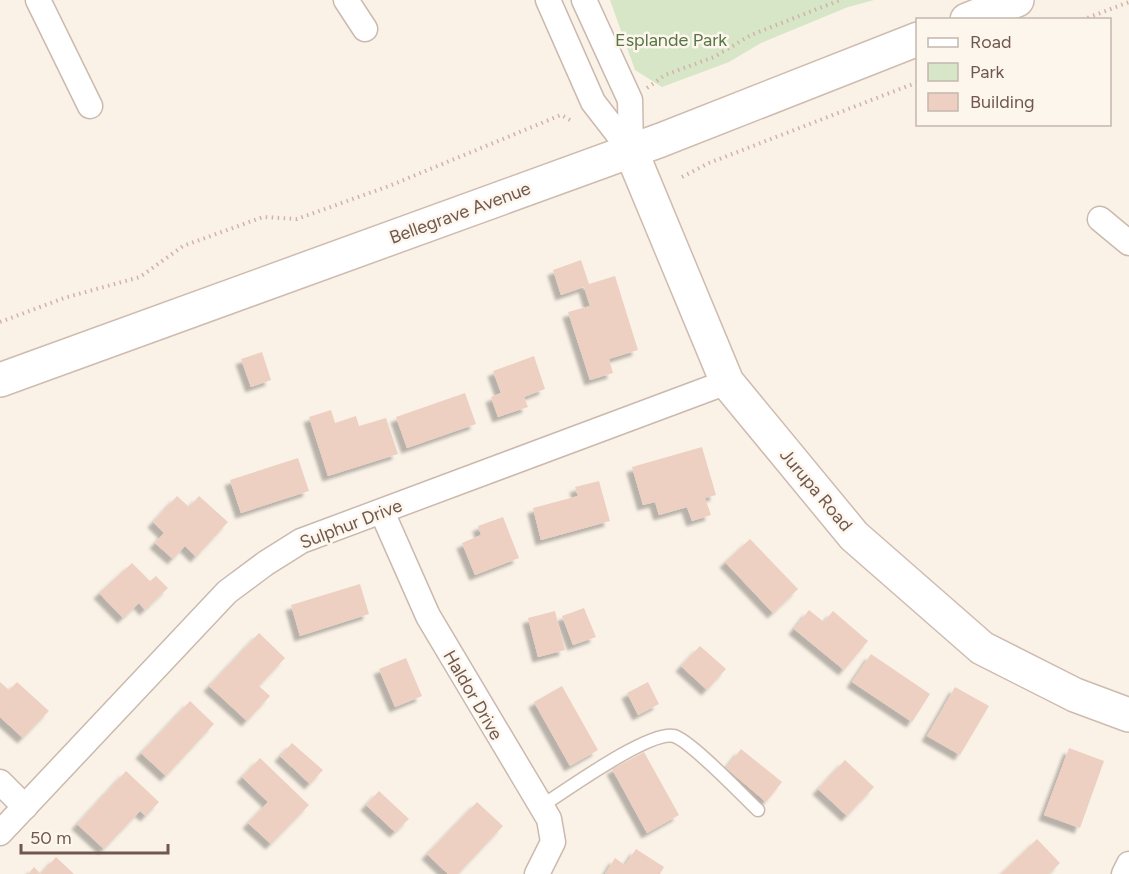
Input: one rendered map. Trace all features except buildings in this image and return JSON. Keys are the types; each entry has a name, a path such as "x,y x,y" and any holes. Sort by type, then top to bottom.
{"main road":[{"path":"972,18 1017,0"},
{"name":"Bellegrave Avenue","path":"0,380 631,151 916,40"},
{"name":"Jurupa Road","path":"631,151 727,382 854,536 982,648 1075,695 1129,715"}],"street":[{"path":"38,0 90,106"},
{"path":"346,0 366,29"},
{"path":"548,0 593,102 631,151"},
{"path":"584,0 630,100 631,151"},
{"path":"1100,219 1129,243"},
{"name":"Sulphur Drive","path":"0,833 227,592 266,563 302,542 727,382"},
{"name":"Haldor Drive","path":"382,512 428,616 549,819 553,842 537,874"},
{"path":"0,782 24,807"},
{"path":"1124,874 1129,864"}],"lane":[{"path":"540,807 638,745 660,737 675,736 692,748 758,810"}],"path":[{"path":"643,91 665,75 714,57 751,35 840,0"},
{"path":"1087,18 1129,2"},
{"path":"682,177 709,163 916,83"},
{"path":"0,322 64,298 140,277 183,246 263,217 297,219 389,186 561,116 570,120"}],"green space":[{"name":"Esplande Park","path":"610,0 874,0 848,7 761,43 729,62 662,87 635,70"}]}
